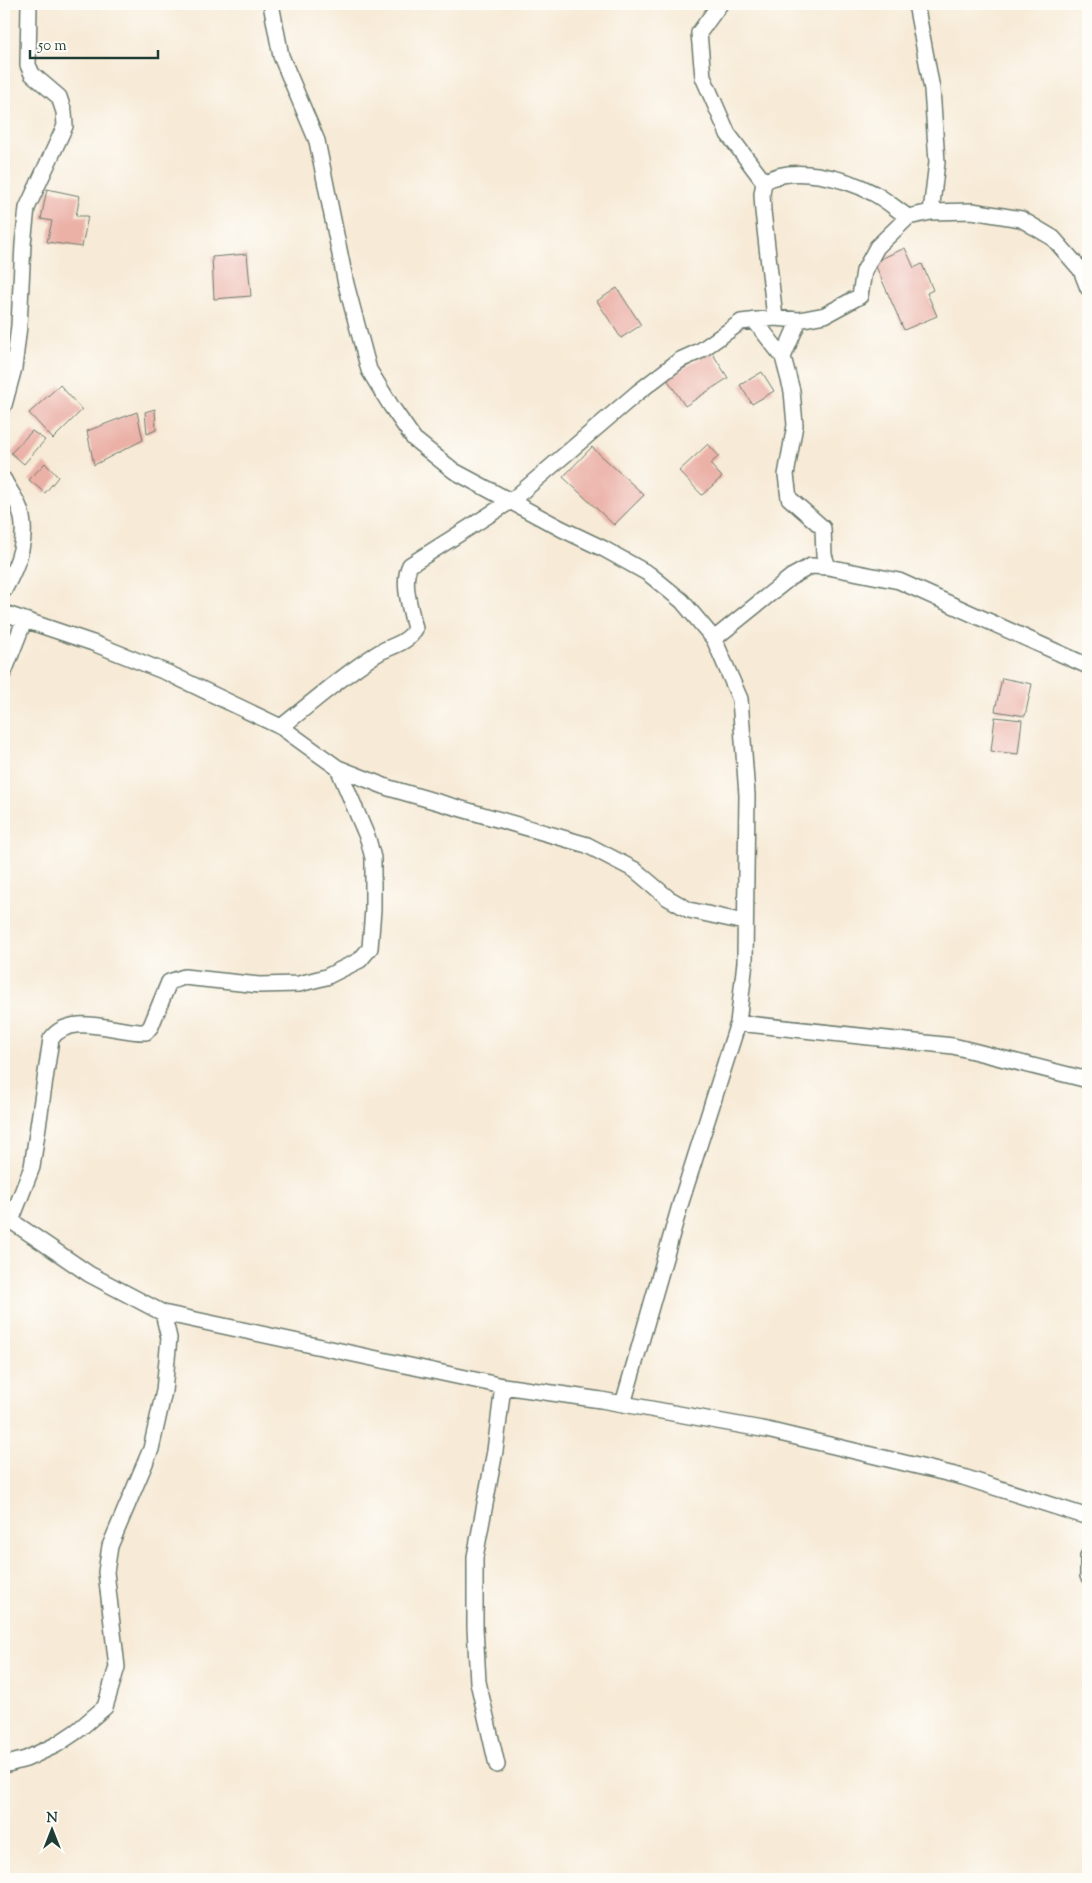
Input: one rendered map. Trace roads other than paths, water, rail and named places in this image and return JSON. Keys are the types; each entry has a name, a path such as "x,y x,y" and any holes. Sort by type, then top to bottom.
{"street":[{"path":"4,405 14,368 19,326 23,244 27,208 64,126 64,112 59,98 32,74 28,65 29,4"},
{"path":"271,4 281,56 317,141 346,284 369,370 414,439 454,471 649,574 682,601 714,639 740,699 744,730 747,795 745,962 738,1022 678,1211 622,1404"},
{"path":"720,4 699,33 703,77 728,134 764,182 762,194 763,211 775,318"},
{"path":"916,4 932,89 937,162 931,212"},
{"path":"764,182 774,176 808,174 842,180 874,193 908,218"},
{"path":"281,727 355,670 380,653 412,636 415,629 406,584 406,573 410,565 511,501 637,393 680,360 700,351 741,322 775,318 800,320 824,315 860,296 864,271 878,247 908,218 931,212 972,211 1021,220 1053,238 1082,270 1088,288"},
{"path":"754,320 783,357 792,391 795,425 786,475 789,498 823,528 824,555 828,567"},
{"path":"783,357 800,320"},
{"path":"4,480 19,506 25,529 20,554 4,590"},
{"path":"714,639 791,577 811,566 828,567 899,581 1088,666"},
{"path":"4,613 93,643 168,673 281,727 338,768 389,788 587,846 636,870 668,898 689,910 744,922"},
{"path":"4,672 24,621"},
{"path":"338,768 368,839 373,858 374,909 370,948 360,960 326,977 300,984 259,985 184,977 174,979 170,982 151,1026 146,1032 77,1024 63,1027 56,1032 51,1039 32,1167 7,1218 89,1274 163,1313 504,1386 622,1404 767,1430 963,1477 1088,1517"},
{"path":"738,1022 953,1046 1088,1080"},
{"path":"4,1765 26,1759 56,1745 77,1731 105,1707 117,1666 106,1572 110,1546 151,1449 164,1391 169,1338 163,1313"},
{"path":"497,1765 478,1682 474,1627 475,1558 495,1452 504,1386"},
{"path":"1088,1556 1088,1576"}]}
